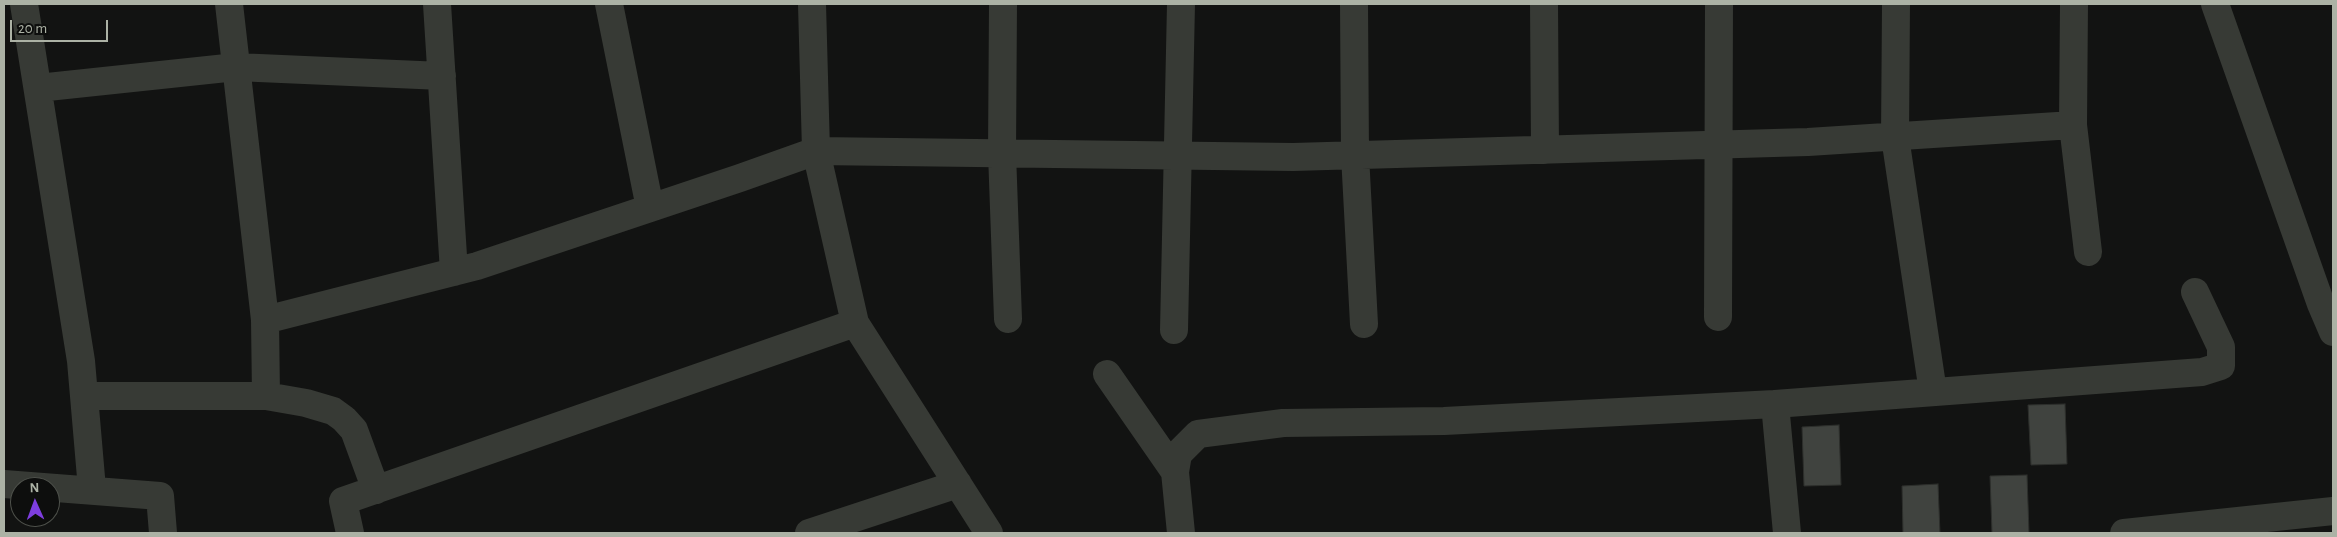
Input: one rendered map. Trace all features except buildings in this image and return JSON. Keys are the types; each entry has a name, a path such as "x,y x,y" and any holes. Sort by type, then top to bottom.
{"street":[{"path":"24,4 80,360 92,489"},
{"path":"229,4 265,320 266,396"},
{"path":"437,4 454,272"},
{"path":"609,4 650,208"},
{"path":"812,4 816,150 855,323 989,533"},
{"path":"1002,4 1002,153 1008,319"},
{"path":"1174,330 1181,4"},
{"path":"1354,4 1355,155 1364,324"},
{"path":"1544,4 1545,150"},
{"path":"1718,318 1719,4"},
{"path":"1896,4 1895,137 1932,392"},
{"path":"2074,4 2073,125 2088,252"},
{"path":"2215,4 2321,304 2333,332"},
{"path":"38,88 236,67 442,76"},
{"path":"265,320 477,266 816,150 1293,157 1808,142 2073,125"},
{"path":"1181,533 1175,472 1178,454 1198,434 1283,423 1444,421 1775,404 2202,372 2221,366 2222,347 2195,292"},
{"path":"350,533 343,501 855,323"},
{"path":"1107,374 1175,472"},
{"path":"84,396 266,396 306,402 333,411 354,430 376,490"},
{"path":"1775,404 1787,533"},
{"path":"4,484 92,489 160,496 163,533"},
{"path":"809,533 958,484"},
{"path":"2124,533 2256,527 2333,511"}]}
